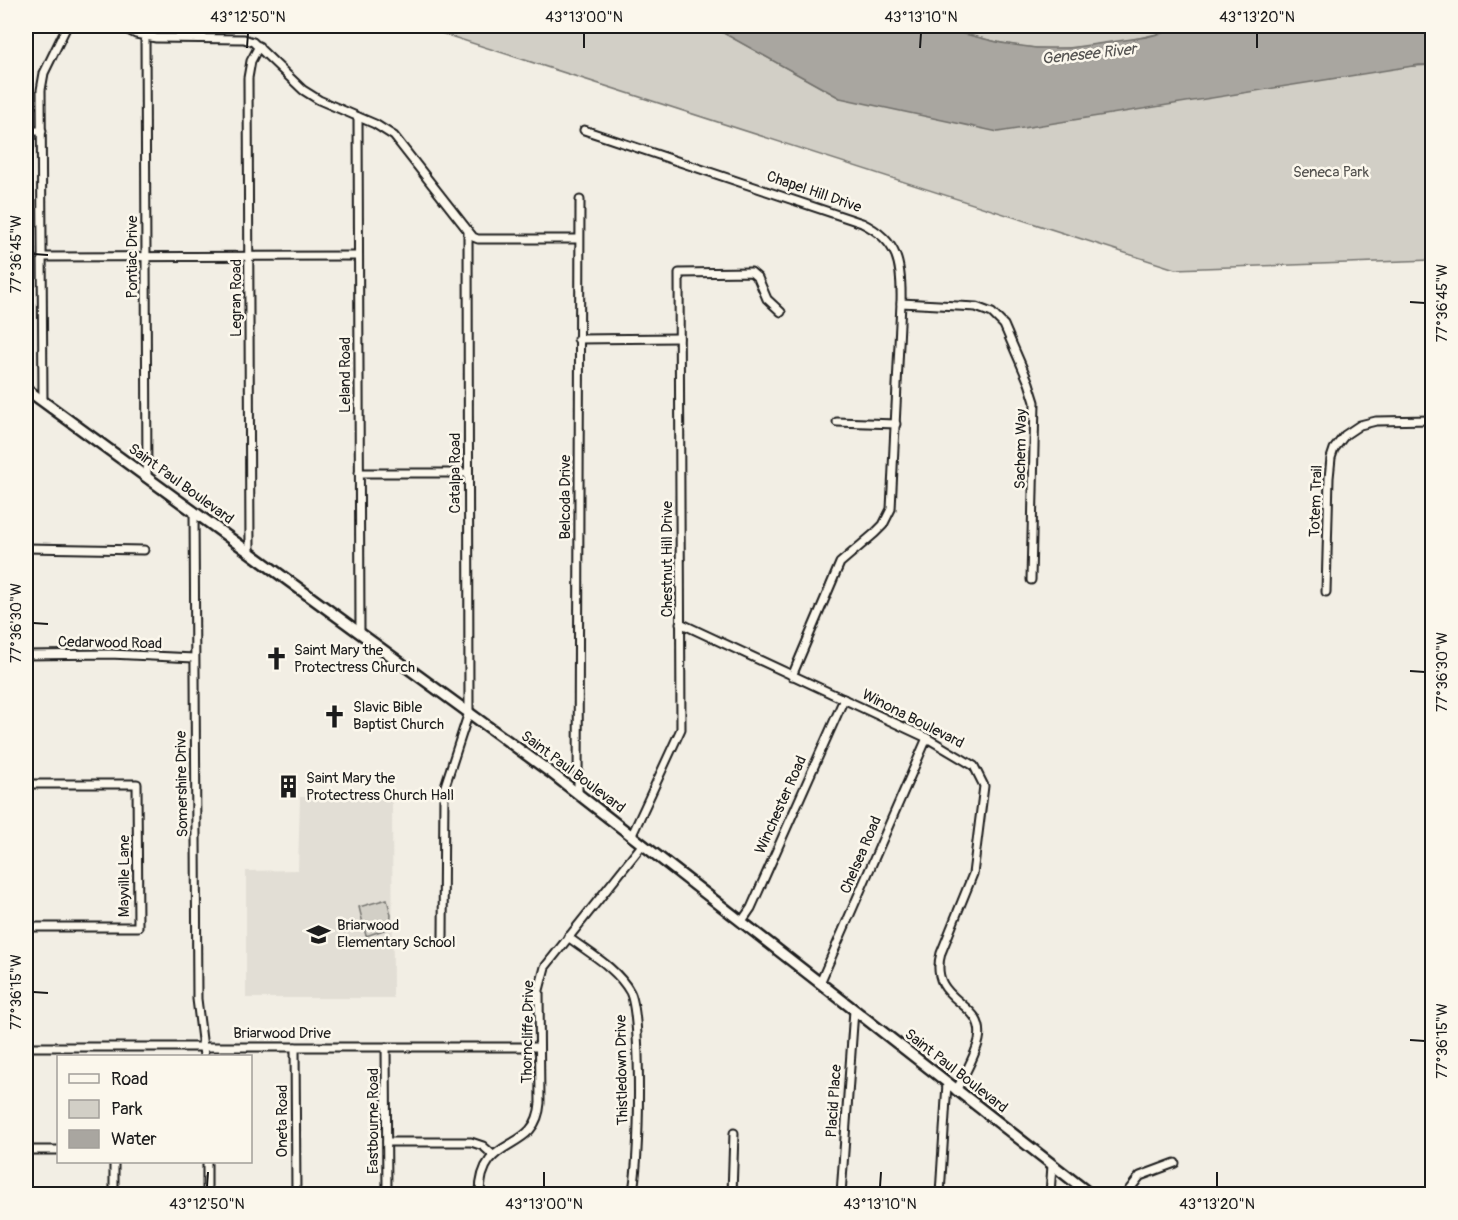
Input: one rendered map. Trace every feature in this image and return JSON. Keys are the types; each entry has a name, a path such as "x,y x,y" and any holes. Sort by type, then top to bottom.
{"main road":[{"name":"Saint Paul Boulevard","path":"26,389 578,794 1090,1194"}],"street":[{"path":"43,402 42,90 44,73 67,26"},
{"path":"120,26 145,37 244,39 259,46 303,90 319,100 385,129 400,143 468,233 478,239 579,239"},
{"name":"Pontiac Drive","path":"145,37 147,478"},
{"name":"Legran Road","path":"250,553 248,78 251,61 259,46"},
{"name":"Leland Road","path":"358,117 360,633"},
{"name":"Chapel Hill Drive","path":"584,130 851,218 873,228 888,241 898,261 902,281 902,303 891,509 883,525 840,563 792,676"},
{"path":"26,131 42,131"},
{"name":"Belcoda Drive","path":"578,794 580,200"},
{"name":"Catalpa Road","path":"443,937 444,789 469,712 468,233"},
{"path":"43,257 358,256"},
{"name":"Chestnut Hill Drive","path":"632,835 681,729 679,273 751,272 758,278 767,299 781,312"},
{"name":"Sachem Way","path":"902,303 985,310 999,318 1009,333 1035,402 1031,580"},
{"path":"579,339 679,338"},
{"name":"Totem Trail","path":"1326,592 1330,467 1334,450 1352,430 1376,421 1432,420"},
{"path":"837,422 896,424"},
{"path":"359,473 468,473"},
{"name":"Somershire Drive","path":"194,511 197,999 204,1055"},
{"path":"26,548 144,550"},
{"name":"Winona Boulevard","path":"681,623 927,738 974,766 984,786 973,874 938,965 938,973 944,987 970,1011 978,1024 976,1047 956,1091"},
{"name":"Cedarwood Road","path":"26,655 110,654 194,658"},
{"name":"Winchester Road","path":"742,921 751,908 843,699"},
{"name":"Chelsea Road","path":"820,983 927,738"},
{"name":"Mayville Lane","path":"26,784 137,784 138,927 26,927"},
{"name":"Thorncliffe Drive","path":"493,1155 522,1138 531,1129 538,1116 540,1103 539,990 541,978 550,958 643,844"},
{"name":"Thistledown Drive","path":"568,937 615,973 627,988 634,1004 637,1028 637,1167 632,1194"},
{"name":"Placid Place","path":"841,1194 854,1010"},
{"name":"Briarwood Drive","path":"26,1047 539,1047"},
{"name":"Oneta Road","path":"295,1047 296,1194"},
{"name":"Eastbourne Road","path":"386,1047 387,1194"},
{"path":"940,1194 947,1083"},
{"path":"732,1194 734,1132"},
{"path":"387,1142 471,1142 483,1146 493,1155 482,1173 480,1194"},
{"path":"26,1150 57,1150"},
{"path":"114,1163 114,1194"},
{"path":"207,1163 207,1194"},
{"path":"1126,1194 1140,1176 1175,1163"},
{"path":"1050,1194 1052,1165"}],"shaded area":[{"name":"Briarwood Elementary School","path":"300,797 392,799 393,998 246,998 246,871 298,870"}],"green space":[{"name":"Seneca Park","path":"419,26 711,26 840,98 1432,65 1432,260 1175,269"},
{"path":"932,26 1190,26 1113,43 1054,49 1009,44"},
{"path":"387,899 391,915 390,928 366,936 359,907"}],"water":[{"name":"Genesee River","path":"711,26 932,26 1001,43 1036,48 1069,48 1146,37 1190,26 1432,26 1432,65 1419,65 998,132 840,98"}],"place":[{"name":"Saint Mary the Protectress Church","path":"276,659"},
{"name":"Slavic Bible Baptist Church","path":"335,716"},
{"name":"Saint Mary the Protectress Church Hall","path":"288,787"},
{"name":"Briarwood Elementary School","path":"319,934"}]}
